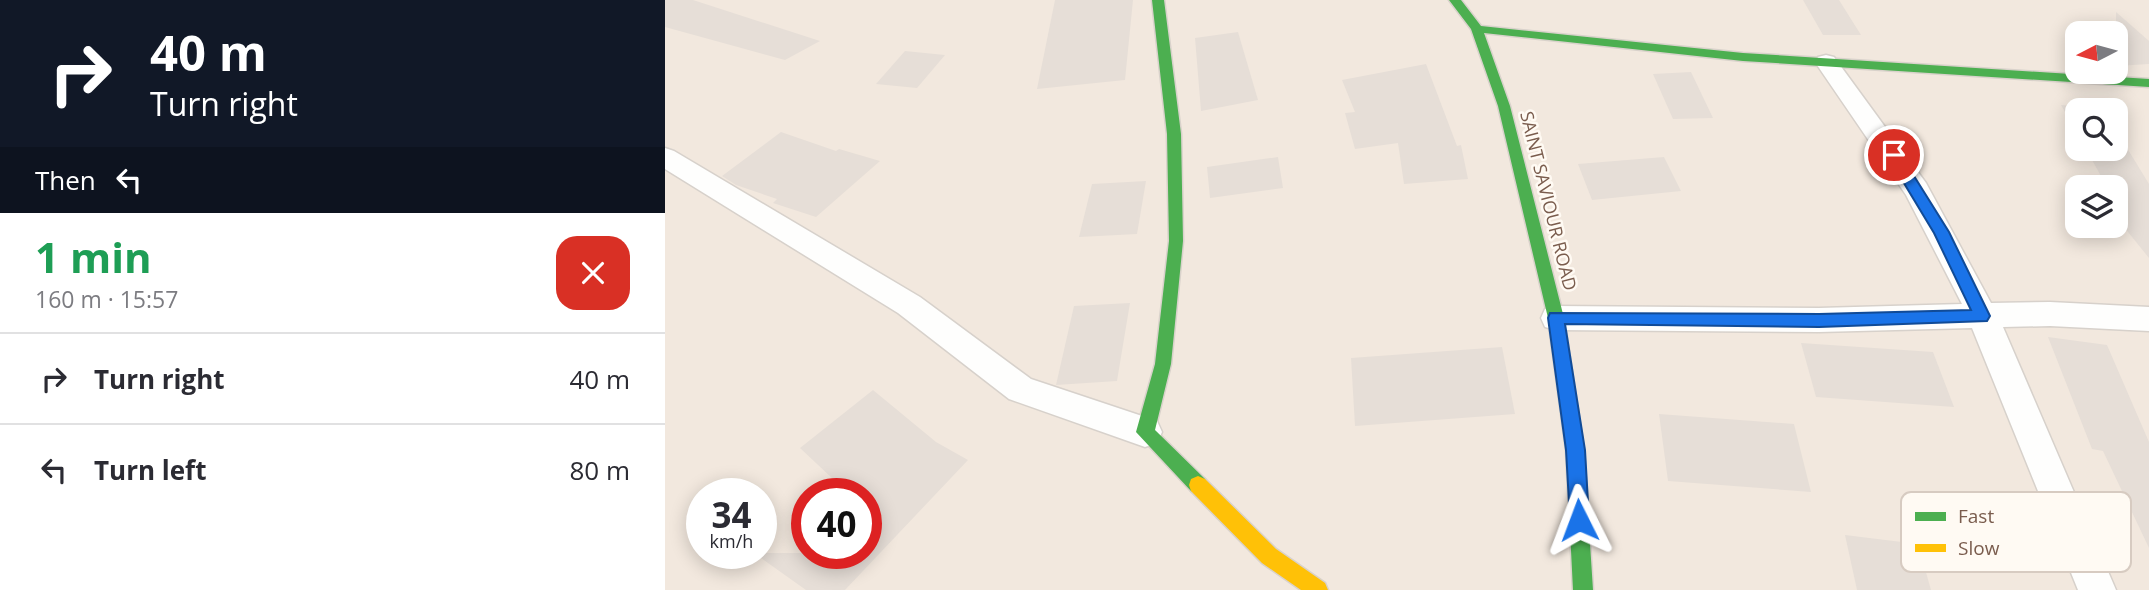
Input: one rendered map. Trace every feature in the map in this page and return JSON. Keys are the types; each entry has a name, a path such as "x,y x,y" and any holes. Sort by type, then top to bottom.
{"street":[{"path":"1145,432 1163,363 1176,242 1174,134 1158,0"},
{"name":"SAINT SAVIOUR ROAD","path":"1455,0 1477,29 1504,106 1556,318 1575,450 1583,590"},
{"path":"1477,29 1743,57 2149,83"},
{"path":"1826,62 1894,155 1941,232 1982,316 2056,492"},
{"path":"665,157 909,305 1020,388 1145,432 1269,556 1318,590"},
{"path":"1556,318 1819,320 2050,314 2149,319"},
{"path":"2089,572 2097,590"}],"shaded area":[{"path":"665,0 2149,0 2149,590 665,590"}],"building":[{"path":"665,0 693,0 820,41 785,60 665,27"},
{"path":"1055,0 1133,0 1125,80 1037,89"},
{"path":"1803,0 1839,0 1861,35 1823,35"},
{"path":"2116,12 2126,21 2116,21"},
{"path":"2128,23 2149,41 2149,64 2128,65"},
{"path":"1238,32 1258,100 1201,111 1195,38"},
{"path":"905,51 945,55 917,88 876,84"},
{"path":"1426,64 1457,146 1461,145 1468,179 1404,184 1398,143 1355,149 1345,113 1355,112 1342,80"},
{"path":"1691,72 1713,118 1673,119 1653,74"},
{"path":"781,132 836,151 839,149 880,161 816,217 773,203 777,199 736,185 722,176"},
{"path":"2128,150 2149,184 2149,258 2128,232 2128,175 2100,175 2093,161 2128,161"},
{"path":"1278,157 1283,188 1210,198 1207,167"},
{"path":"1664,157 1681,191 1592,200 1578,164"},
{"path":"1146,181 1137,234 1079,237 1092,184"},
{"path":"1130,303 1117,381 1056,385 1074,306"},
{"path":"2048,337 2107,345 2149,442 2149,548 2131,510 2131,492 2122,492 2103,451 2092,449"},
{"path":"1801,343 1933,352 1954,407 1816,397"},
{"path":"1502,347 1515,414 1355,426 1351,358"},
{"path":"873,390 936,442 968,460 882,551 882,478 832,478 800,448"},
{"path":"1659,414 1794,424 1811,492 1668,481"},
{"path":"1845,535 1901,542 1901,572 1926,572 1931,590 1857,590"},
{"path":"777,553 791,553 791,569 865,569 845,590 806,590 776,569"}],"traffic: fast":[{"path":"1158,0 1174,134 1176,241 1163,364 1145,432 1198,485"},
{"path":"1455,0 1477,29 1504,106 1556,318 1575,450 1583,590"},
{"path":"1477,29 1743,57 2149,83"}],"traffic: slow":[{"path":"1198,485 1269,556 1318,590"}],"route":[{"path":"1579,520 1575,450 1556,318 1905,320 1982,316 1941,232 1894,155"}]}
